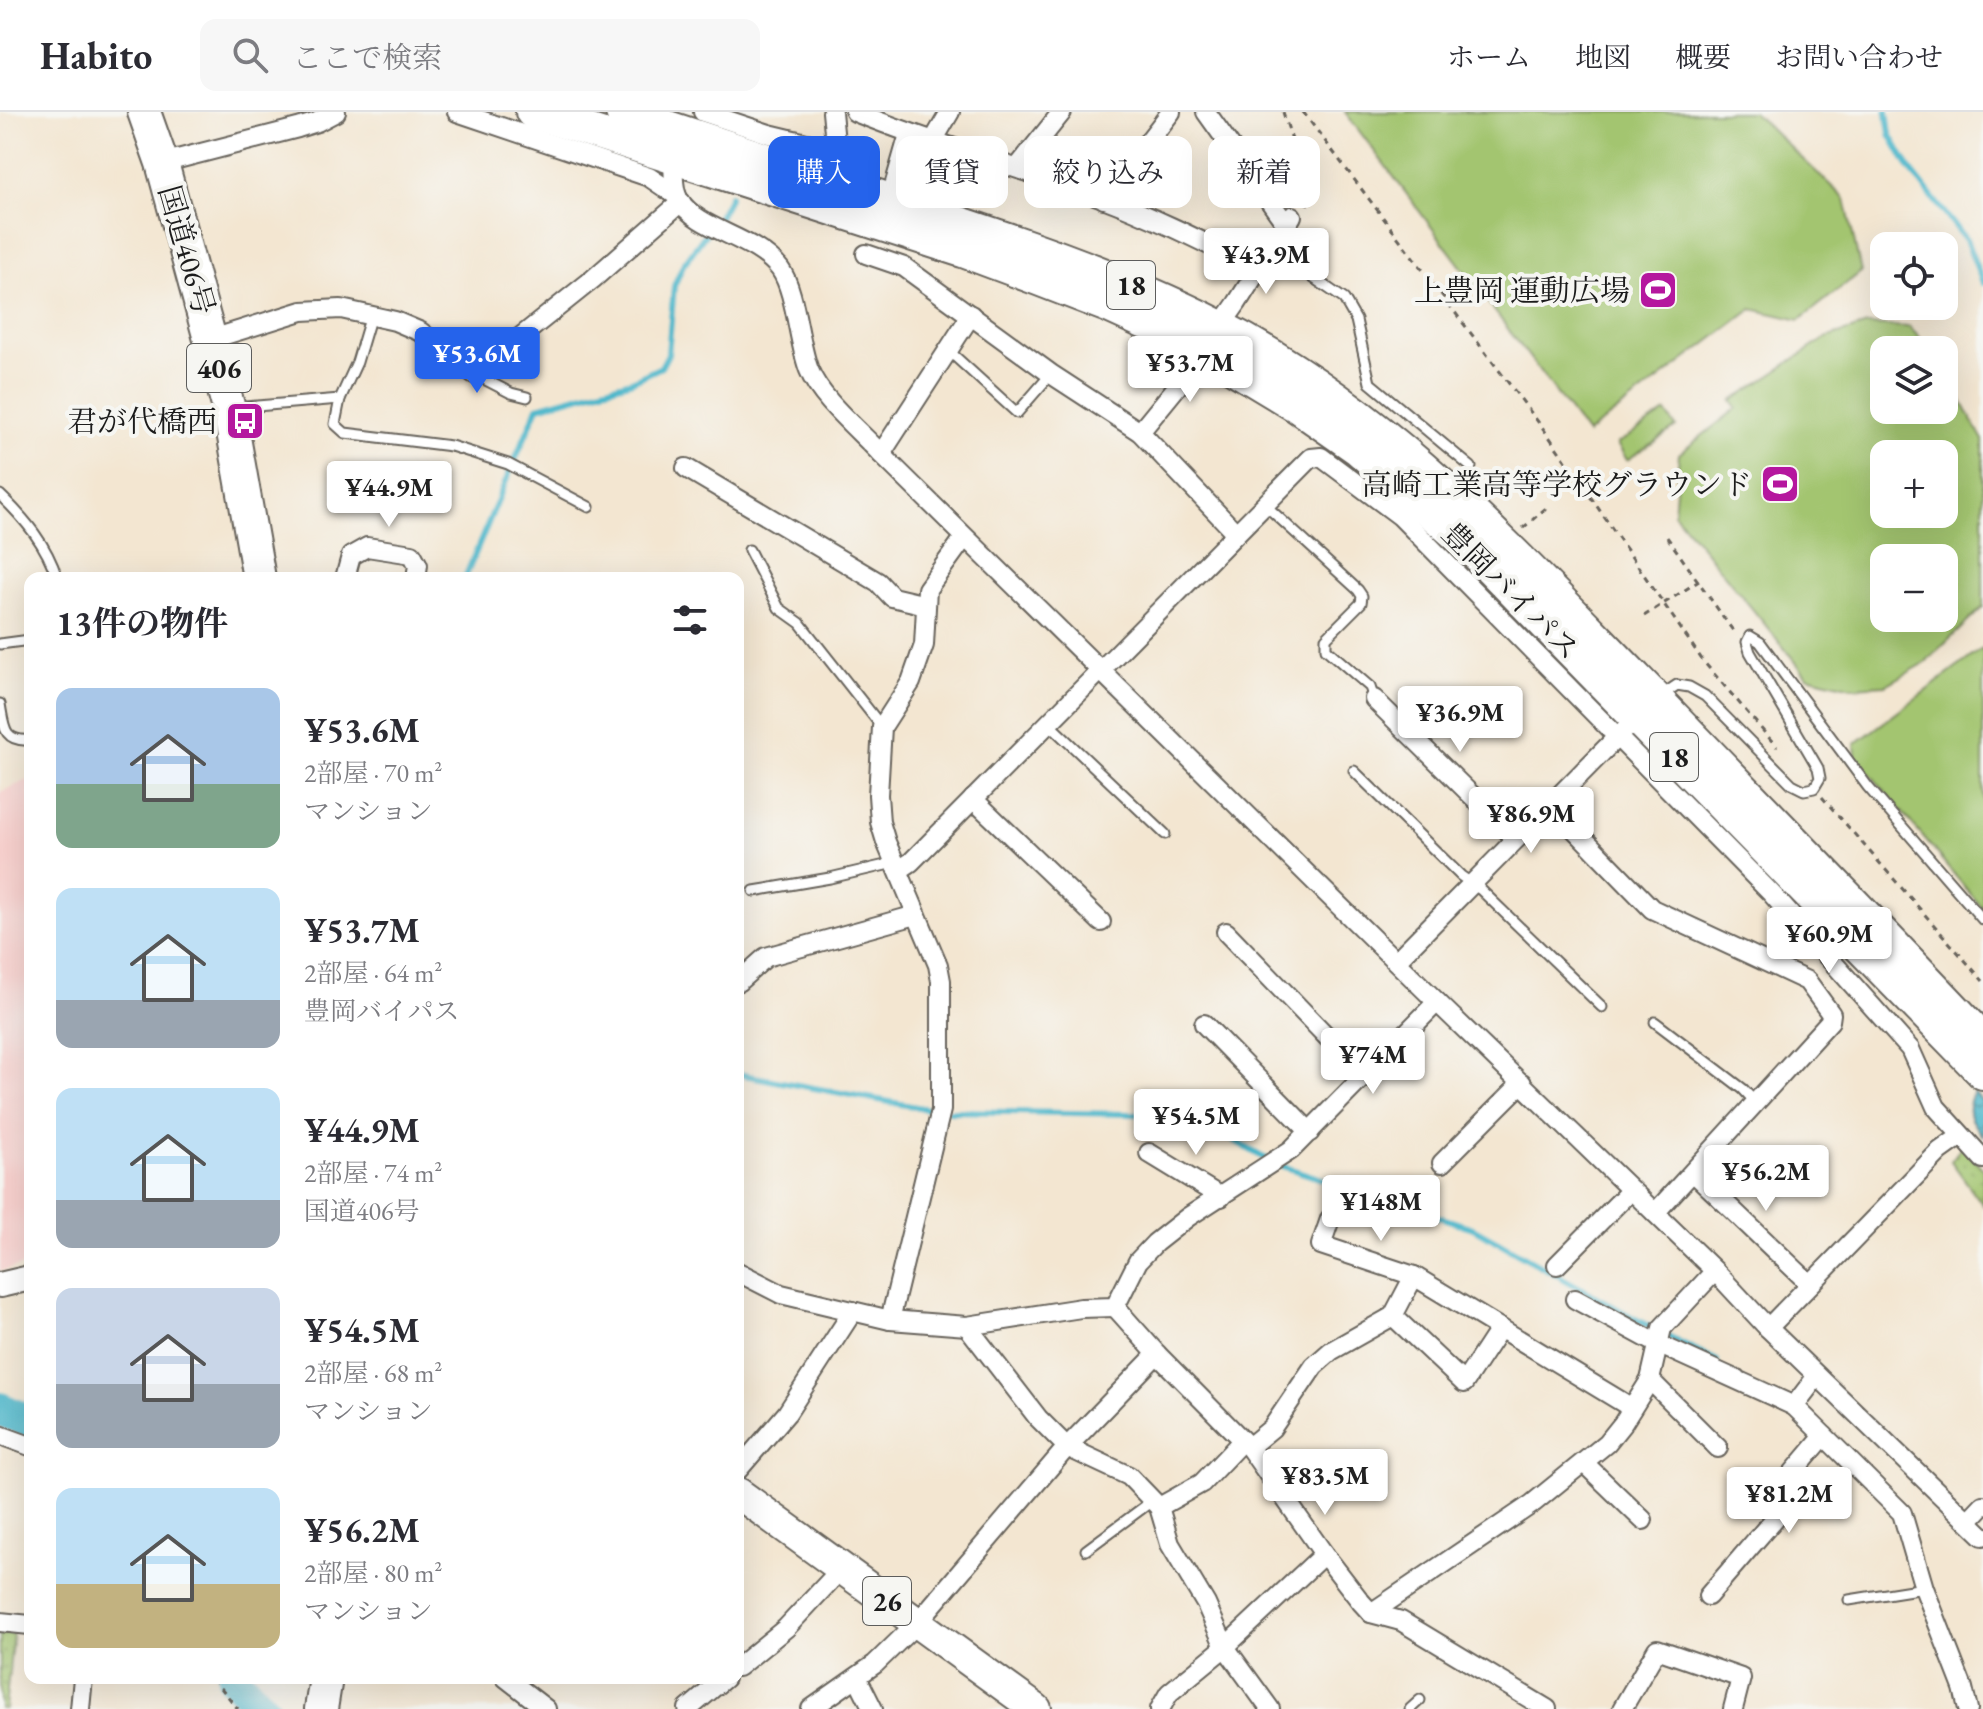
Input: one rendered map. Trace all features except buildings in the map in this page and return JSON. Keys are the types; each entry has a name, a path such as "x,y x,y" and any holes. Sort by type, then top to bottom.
{"highway":[{"name":"国道406号","path":"144,112 162,163 212,339 229,409 258,572"},
{"name":"豊岡バイパス","path":"532,112 963,251 1108,306 1213,338"},
{"name":"豊岡バイパス","path":"622,112 970,226 1121,280 1213,338 1429,509 1488,565 1983,1073"},
{"name":"豊岡バイパス","path":"1637,718 1983,1039"},
{"path":"321,1709 325,1684"}],"main road":[{"name":"26","path":"744,1497 918,1622 1026,1706"}],"street":[{"path":"162,163 298,128 336,112"},
{"path":"457,112 649,177 703,220 756,247 782,272 810,373 881,454 1983,1536"},
{"path":"703,112 769,134 827,148 835,142 832,112"},
{"path":"855,112 916,136"},
{"path":"936,136 950,112"},
{"path":"1017,168 1062,112"},
{"path":"1153,136 1171,112"},
{"path":"1140,432 1213,338 1289,220 1206,112"},
{"path":"890,200 909,134"},
{"path":"673,157 679,199"},
{"path":"1008,165 1024,170"},
{"path":"212,339 302,311 341,309 371,315 421,332 474,374 593,279 679,199"},
{"path":"1127,208 1258,269"},
{"path":"866,254 904,267 1051,374 1140,432 1235,532"},
{"path":"881,454 971,315"},
{"path":"897,866 911,862 1311,458 1327,459 1400,516 1637,718 1771,893 1910,1049 1936,1107 1983,1159"},
{"path":"686,468 878,582 892,597 926,605"},
{"path":"890,1320 941,1110 941,981 938,965 883,832 879,808 882,727 911,682 924,645 927,589 964,538"},
{"path":"347,572 351,556 367,547 412,554 418,565 417,572"},
{"path":"1374,699 1516,839"},
{"path":"1396,961 1637,718"},
{"path":"973,799 1101,922"},
{"path":"1550,804 1652,909 1807,981 1829,1011 1830,1021 1655,1213"},
{"path":"744,977 766,957 916,915"},
{"path":"1226,932 1364,1075"},
{"path":"1115,1307 1138,1261 1155,1243 1188,1217 1280,1158 1310,1132 1437,1002"},
{"path":"1204,1024 1310,1132"},
{"path":"1442,1163 1522,1083"},
{"path":"1768,1328 1940,1151 1961,1136"},
{"path":"1149,1153 1221,1197"},
{"path":"1693,1172 1810,1284"},
{"path":"1557,1265 1631,1190"},
{"path":"1330,1219 1321,1245 1414,1276 1632,1408"},
{"path":"1371,1613 1532,1504 1607,1443 1650,1380 1659,1336 1715,1271"},
{"path":"744,1275 781,1294 890,1320 967,1326 1081,1308 1115,1307 1245,1444 1324,1554 1371,1613 1401,1621 1547,1709"},
{"path":"1156,1504 1202,1483 1245,1444 1272,1428 1314,1366 1344,1343 1393,1316 1414,1276"},
{"path":"0,1285 24,1279"},
{"path":"1575,1299 1659,1336 1794,1406 1902,1513 1924,1588 1963,1688 1968,1709"},
{"path":"744,1463 787,1413 853,1311"},
{"path":"1393,1316 1464,1383 1500,1328"},
{"path":"967,1326 1038,1418 1067,1447 1129,1476 1156,1504 1170,1544 1206,1604 1225,1647 1270,1709"},
{"path":"811,1709 875,1664 918,1622 1067,1447 1157,1354"},
{"path":"1794,1406 1817,1376"},
{"path":"1650,1380 1718,1448"},
{"path":"0,1435 24,1444"},
{"path":"1708,1596 1782,1510 1786,1481 1824,1436"},
{"path":"1584,1463 1643,1520"},
{"path":"1968,1521 1983,1505"},
{"path":"1160,1709 1169,1693 1225,1647 1324,1554"},
{"path":"744,1662 786,1628 842,1568"},
{"path":"0,1622 24,1624"},
{"path":"1622,1709 1657,1649 1741,1678 1733,1709"},
{"path":"857,1677 873,1709"},
{"path":"80,1709 82,1684"},
{"path":"514,1684 546,1709"},
{"path":"688,1709 718,1684"}],"lane":[{"path":"1271,249 1344,299 1356,320 1370,383 1471,467"},
{"path":"371,315 357,362 340,399 335,424 345,433 451,446 508,464 589,507"},
{"path":"949,351 1017,413 1051,374"},
{"path":"474,374 511,393 527,397"},
{"path":"229,409 340,399"},
{"path":"0,495 19,513 43,545 55,572"},
{"path":"1264,504 1362,596 1361,603 1326,638 1326,649 1370,687 1374,699"},
{"path":"749,550 779,608 800,623 882,727"},
{"path":"1637,718 1677,685 1689,687 1705,696 1792,784 1804,790 1814,788 1820,778 1818,768 1750,652 1747,642 1750,636 1760,642 1868,787 1983,920"},
{"path":"0,644 24,641"},
{"path":"0,704 9,736 16,741 24,740"},
{"path":"1048,723 1165,834"},
{"path":"1354,771 1602,1007"},
{"path":"754,891 897,866"},
{"path":"1655,1022 1743,1089 1755,1102"},
{"path":"1086,1550 1156,1504"},
{"path":"1849,1600 1924,1588"},
{"path":"1410,1709 1420,1700"}],"path":[{"path":"1283,112 1292,140 1314,179 1307,210 1289,220"},
{"path":"1303,112 1548,435 1703,661 1778,748"},
{"path":"1517,533 1546,508"},
{"path":"1667,537 1742,644"},
{"path":"1644,616 1699,581"},
{"path":"1814,788 1983,981"},
{"path":"218,1684 238,1709"}],"shaded area":[{"path":"24,782 24,1265 0,1271 0,792"}],"green space":[{"name":"上豊岡 運動広場","path":"1345,112 1753,112 1845,199 1861,272 1800,320 1752,309 1587,434"},
{"name":"高崎工業高等学校グラウンド","path":"1867,325 1909,327 1918,336 1870,336 1870,424 1958,424 1958,394 1983,440 1983,607 1958,631 1958,544 1870,544 1870,632 1957,632 1925,663 1886,685 1852,687 1807,676 1674,513 1679,454 1737,408 1732,401 1826,338"},
{"path":"1666,412 1676,427 1627,460 1617,444"},
{"path":"1983,648 1983,909 1856,757 1855,744"},
{"path":"1962,1146 1983,1169 1983,1205 1951,1161"},
{"path":"0,1633 13,1634 5,1709 0,1709"}],"water":[{"path":"1974,1092 1983,1102 1983,1136 1970,1116 1969,1105"}],"waterway":[{"path":"1887,112 1890,134 1909,168 1966,240 1983,283"},
{"path":"719,217 730,196"},
{"path":"515,460 538,407 632,381 661,367 668,354 674,286 683,265 707,232"},
{"path":"468,572 511,469"},
{"path":"744,1075 933,1110"},
{"path":"949,1111 1192,1115 1282,1166 1473,1228 1717,1361"},
{"path":"0,1409 24,1419"},
{"path":"240,1684 263,1709"}],"place":[{"name":"上豊岡 運動広場","path":"1658,290"},
{"name":"君が代橋西","path":"245,421"},
{"name":"高崎工業高等学校グラウンド","path":"1780,484"}]}
